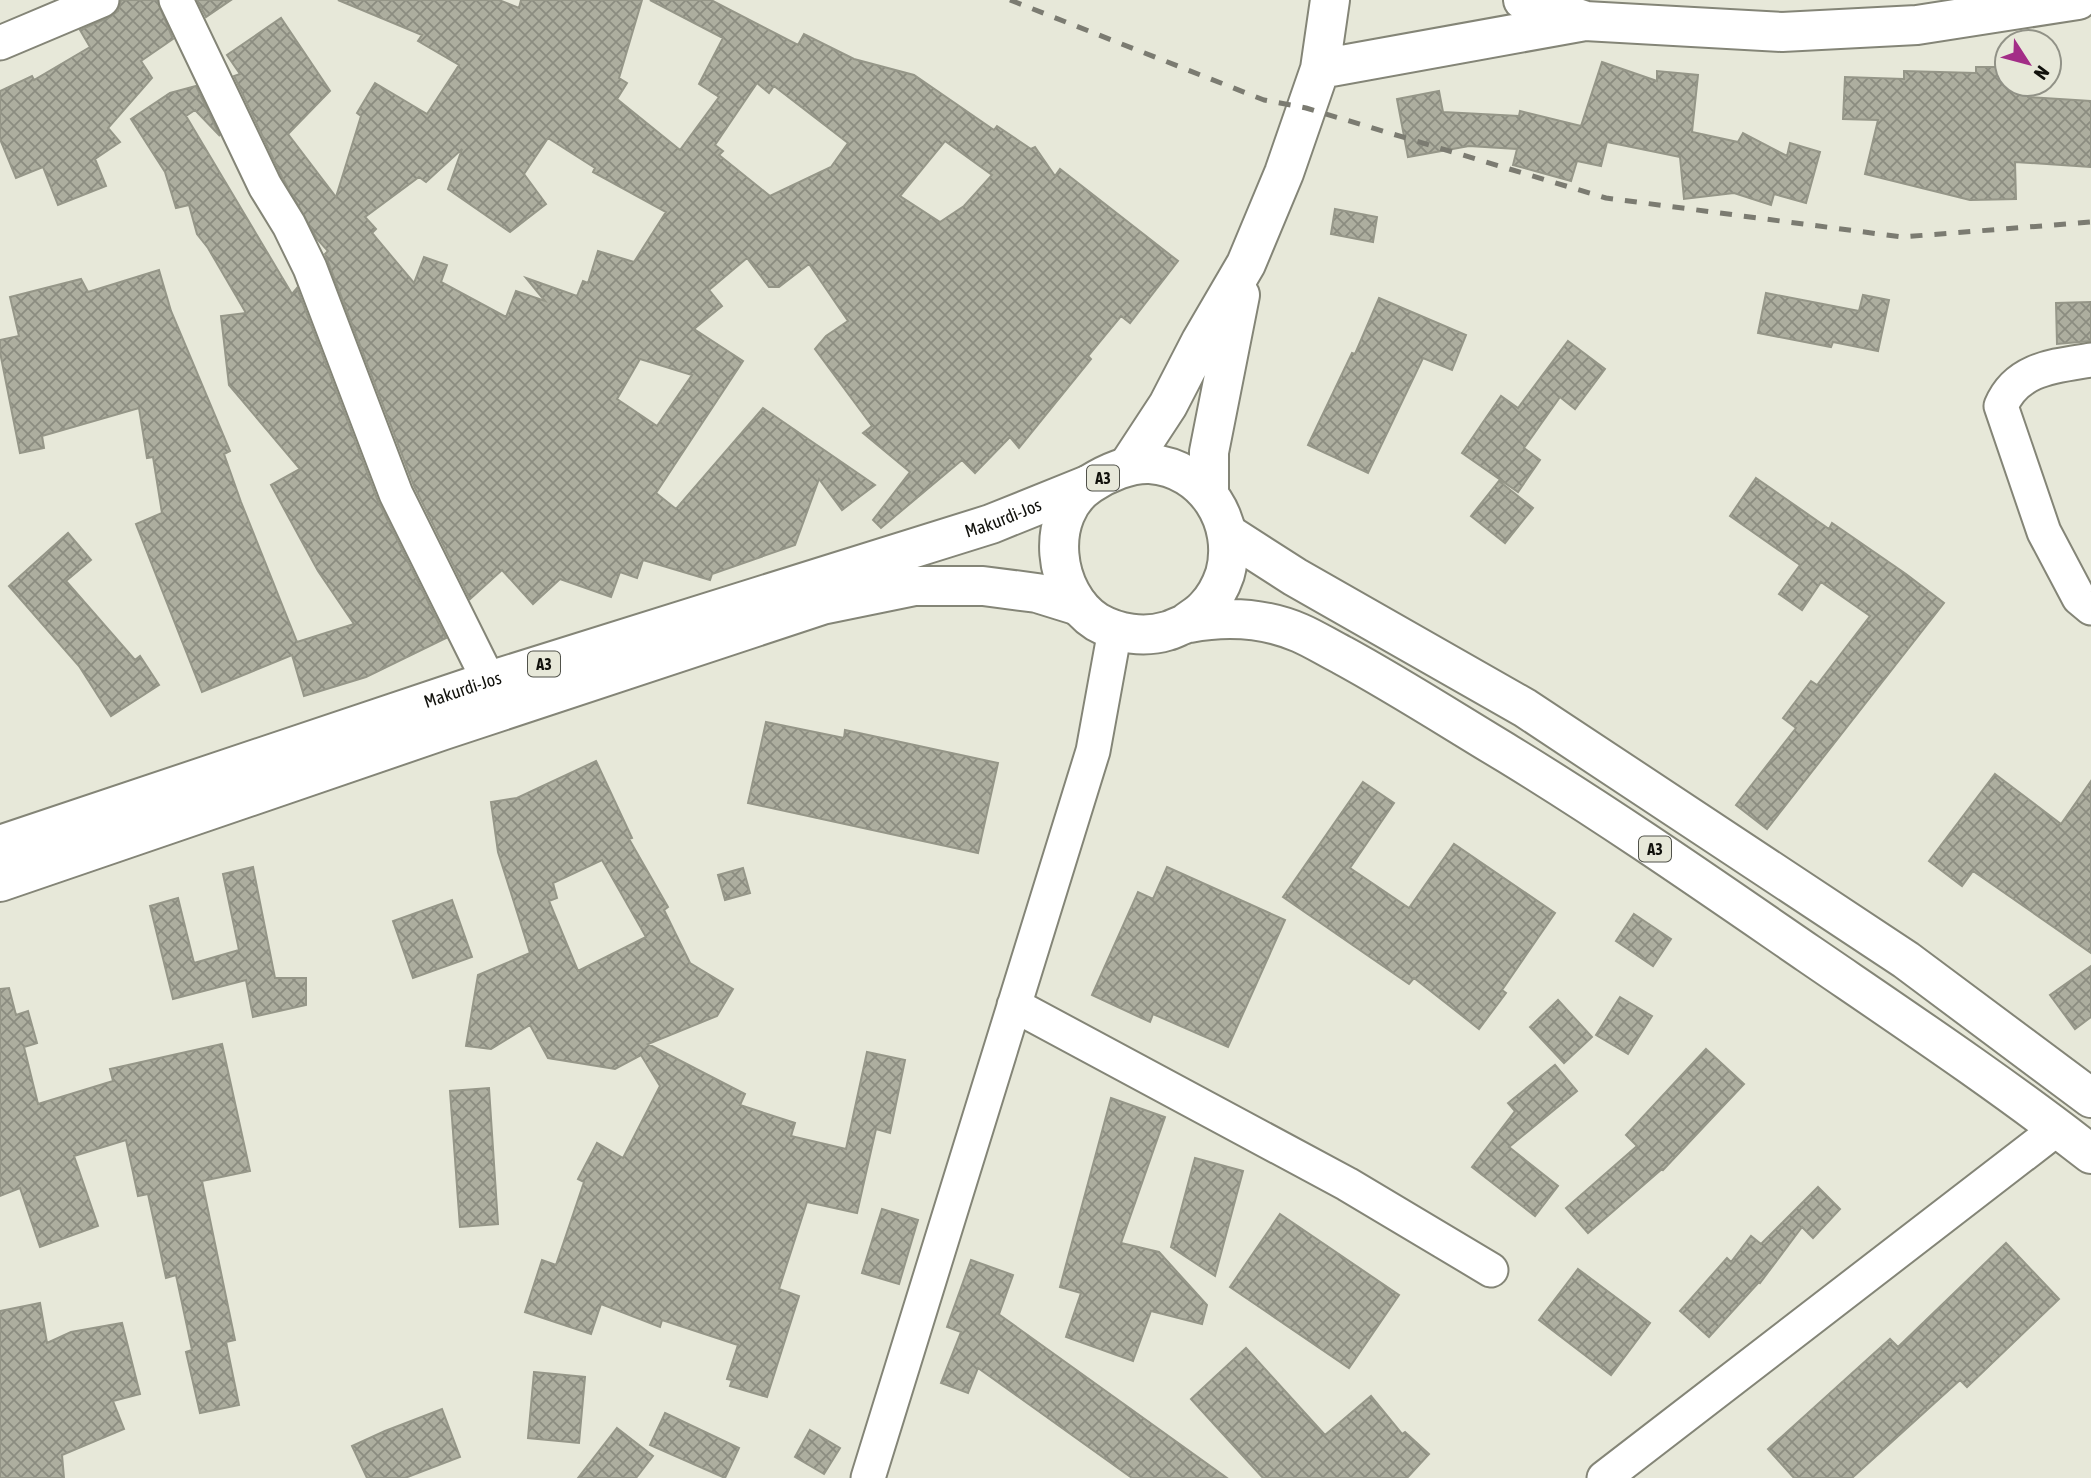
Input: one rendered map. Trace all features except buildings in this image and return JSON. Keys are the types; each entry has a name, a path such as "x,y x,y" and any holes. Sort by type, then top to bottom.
{"main road":[{"path":"1128,466 1168,405 1201,341 1246,264 1284,173 1320,69 1330,0"},
{"path":"1522,0 1585,21"},
{"path":"1320,69 1585,21 1782,32 1917,25 2078,0"},
{"path":"1209,493 1212,431 1246,264"},
{"name":"A3","path":"1150,464 1172,468 1192,478 1209,493 1221,512 1228,534 1229,560 1221,585 1207,607 1186,623 1164,632 1140,635 1115,630 1096,621 1079,606 1065,583 1059,557 1061,531 1070,506 1088,485 1128,466 1150,464"},
{"name":"Makurdi-Jos","path":"0,845 489,681 991,524 1088,485"},
{"path":"1228,534 1295,577 1525,708 1906,960 2091,1098"},
{"name":"Makurdi-Jos","path":"0,882 431,734 822,605 915,586 983,586 1037,593 1079,606"},
{"name":"A3","path":"1186,623 1246,618 1299,632 1372,671 1591,804 1942,1046 2091,1154"}],"street":[{"path":"0,43 102,0"},
{"path":"176,0 265,186 289,225 310,268 396,494 489,681"},
{"path":"2091,360 2045,368 2018,381 2007,392 2001,406 2044,533 2079,598 2091,608"},
{"path":"868,1478 1093,751 1115,630"},
{"path":"1014,1005 1347,1184 1491,1270"},
{"path":"1604,1478 2058,1128"}],"railway":[{"path":"1010,0 1264,100 1306,108 1606,198 1902,237 2091,222"}]}
